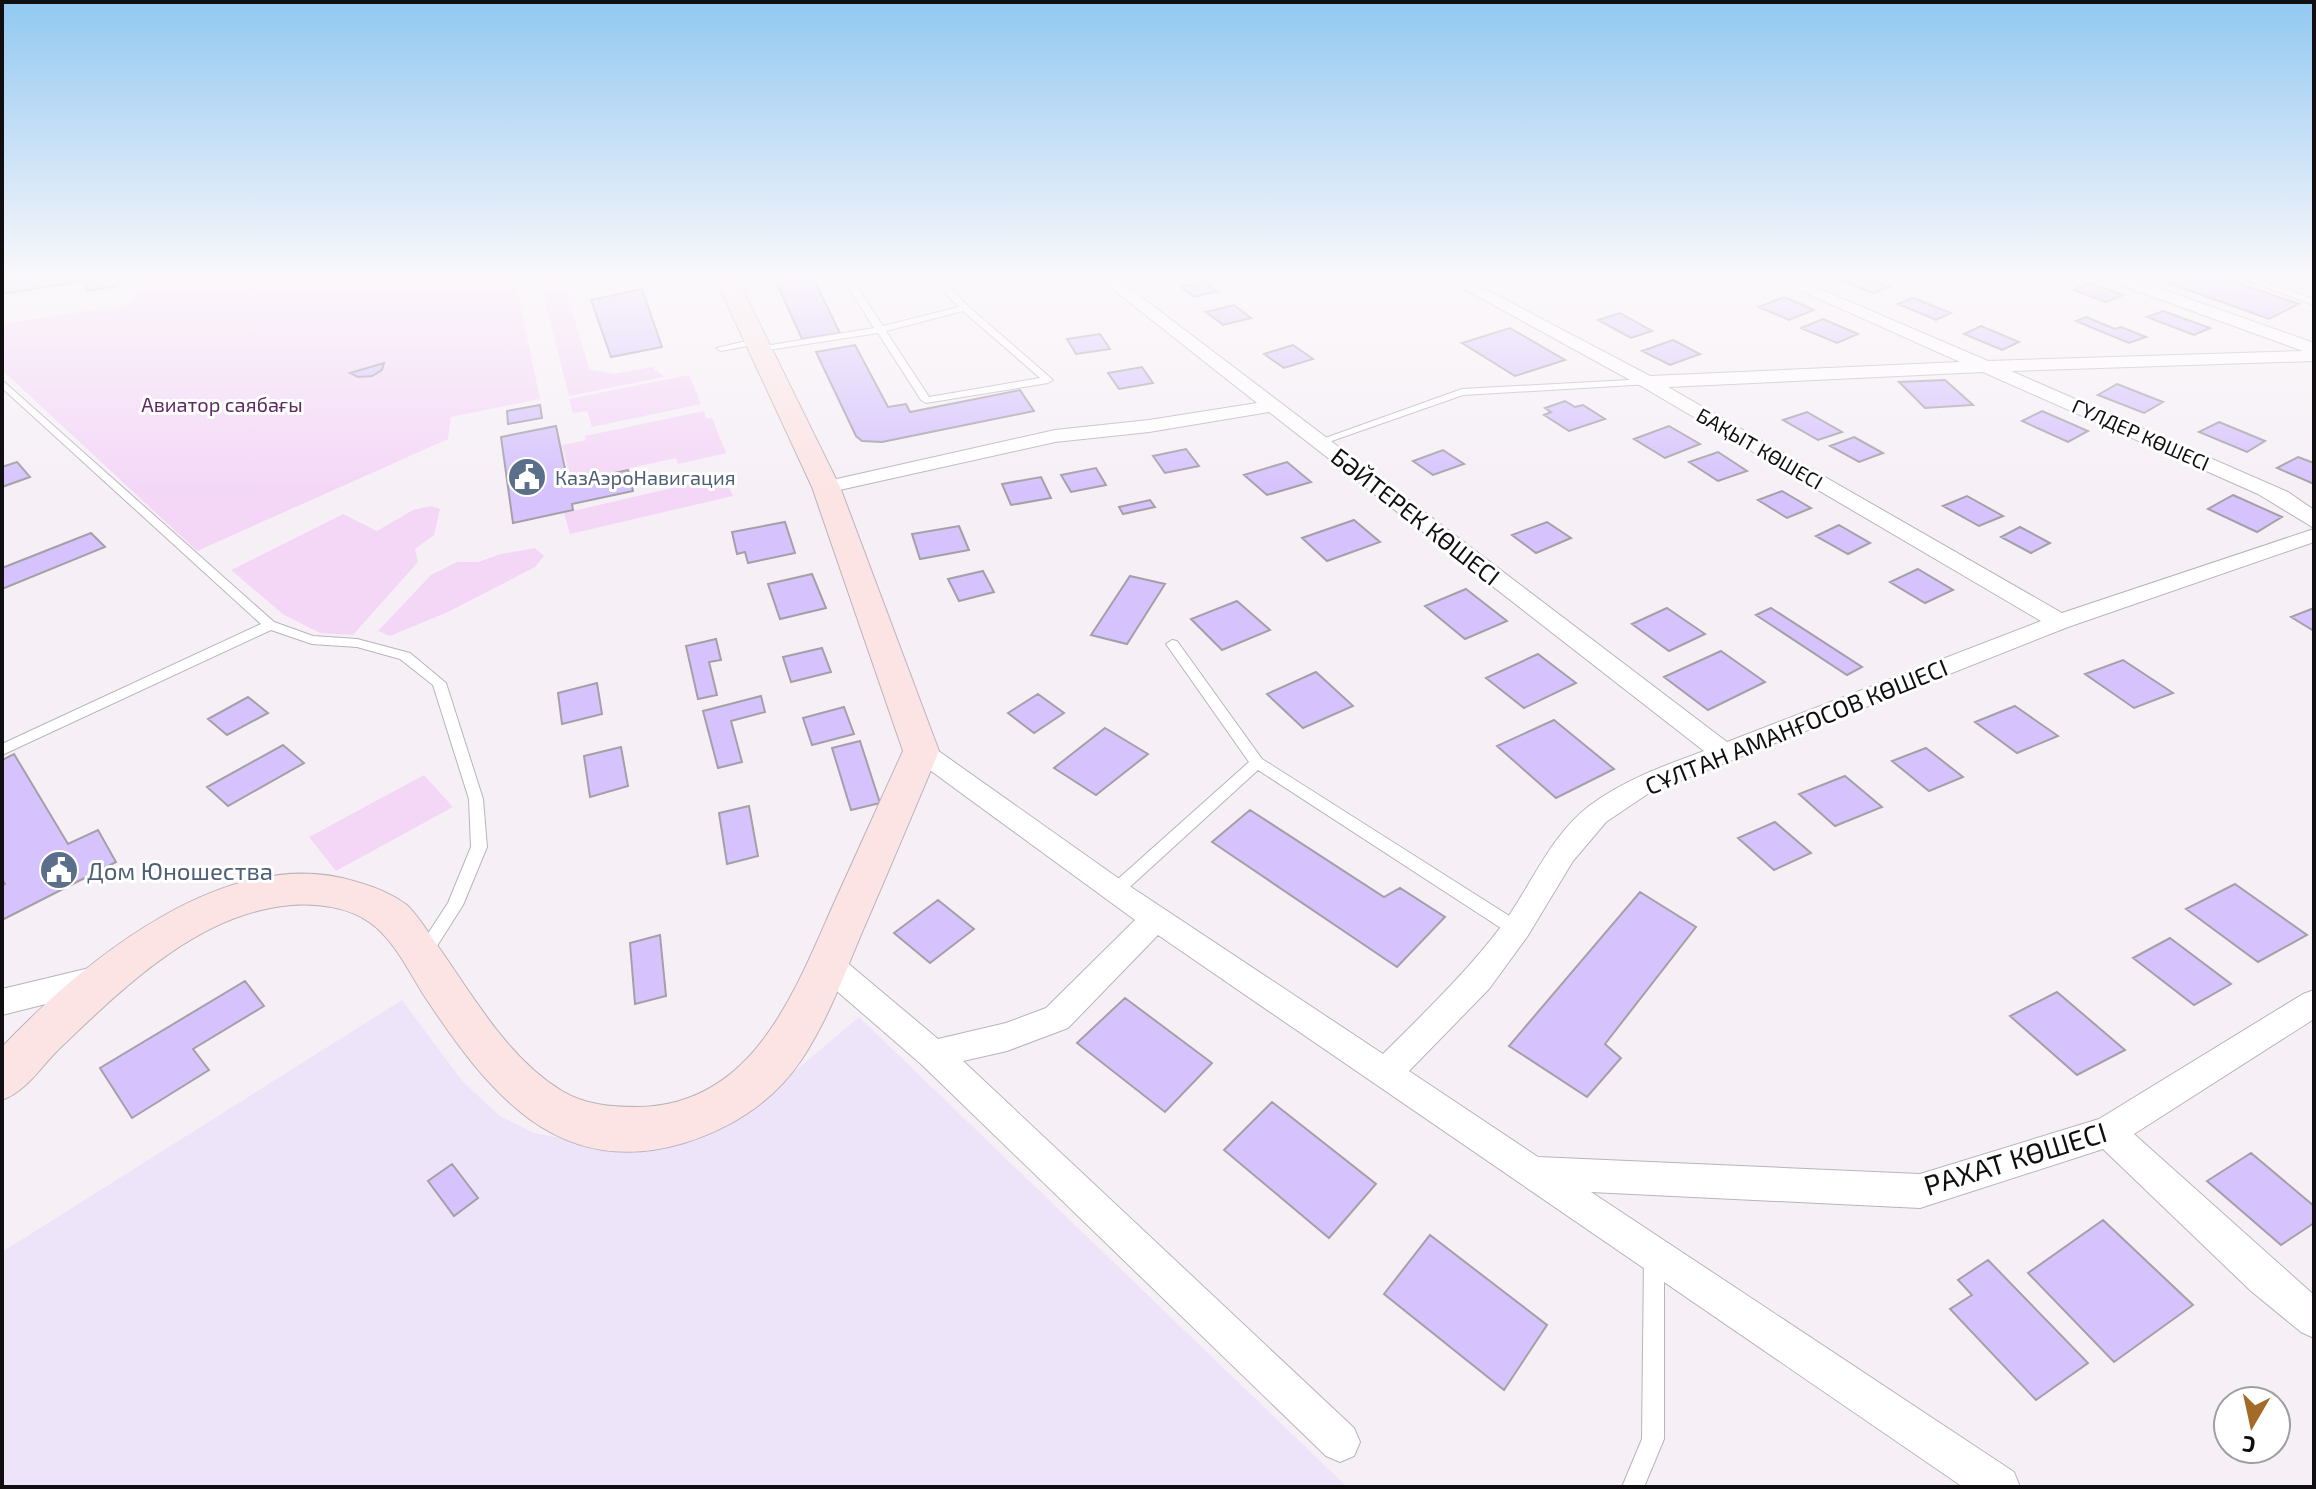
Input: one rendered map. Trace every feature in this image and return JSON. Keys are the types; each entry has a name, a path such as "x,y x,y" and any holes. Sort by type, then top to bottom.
{"street":[{"path":"759,349 826,487 921,751 1115,891 1999,1487"},
{"name":"БӘЙТЕРЕК КӨШЕСІ","path":"1198,349 1723,752"},
{"name":"БАҚЫТ КӨШЕСІ","path":"1586,349 2060,622"},
{"name":"ГҮЛДЕР КӨШЕСІ","path":"1947,349 2291,504 2309,515 2314,522"},
{"path":"1647,382 1985,366 2314,356"},
{"path":"826,487 1055,436 1149,426 1271,406"},
{"name":"СҰЛТАН АМАНҒОСОВ КӨШЕСІ","path":"1387,1072 1451,1011 1516,929 1563,853 1596,815 1639,786 2060,622 2314,535"},
{"path":"2,1080 38,1041 110,976 143,951 214,910 275,889 308,887 367,900 405,928 485,1048 525,1093 544,1107 592,1126 624,1131 691,1119 725,1104 753,1084 792,1036 921,751"},
{"path":"933,1054 1007,1037 1057,1018 1156,918"},
{"path":"827,964 933,1054 1340,1442"},
{"path":"2,1002 110,976"},
{"name":"РАХАТ КӨШЕСІ","path":"1537,1173 1920,1191 2108,1132 2314,1003"},
{"path":"2108,1132 2264,1278 2314,1319"}],"lane":[{"path":"895,349 926,400 1048,380 1013,349"},
{"path":"1319,442 1462,392 1647,382"},
{"path":"2,383 270,625 312,640 357,643 405,656 439,683 476,799 479,847 455,905 421,956"},
{"path":"2,750 270,625"},
{"path":"1172,644 1257,763 1516,929"},
{"path":"1115,891 1257,763"},
{"path":"1633,1487 1653,1439 1654,1253"}],"shaded area":[{"path":"402,1000 463,1082 500,1116 534,1133 622,1149 737,1120 859,1017 1347,1487 2,1487 2,1252"}],"green space":[{"name":"Авиатор саябағы","path":"2,349 530,349 540,399 451,417 448,439 197,551 2,370"},
{"path":"557,349 583,349 589,369 614,374 652,367 664,377 569,396"},
{"path":"689,375 701,404 592,427 587,411 573,413 569,399"},
{"path":"704,411 706,418 712,418 726,453 678,464 676,458 571,481 562,445 586,440 585,436"},
{"path":"724,476 733,496 570,534 564,513"},
{"path":"431,506 440,509 434,535 415,549 418,562 353,635 320,633 284,615 231,570 343,514 377,531 413,510"},
{"path":"535,548 544,556 535,567 448,612 390,636 378,631 431,575 457,562 478,562"},
{"path":"424,775 453,807 336,871 309,837"}],"building":[{"path":"608,349 649,349 611,357"},
{"path":"857,349 888,407 906,404 910,412 1020,390 1034,411 882,442 862,441 856,436 816,352"},
{"path":"1073,349 1107,349 1076,354"},
{"path":"1279,349 1299,349 1313,359 1284,368 1264,354"},
{"path":"1472,349 1547,349 1565,360 1515,376"},
{"path":"1691,349 1700,354 1670,365 1642,351"},
{"path":"384,363 382,370 372,376 358,377 350,373"},
{"path":"1142,367 1153,383 1119,389 1108,373"},
{"path":"1945,380 1973,405 1925,408 1899,382"},
{"path":"2117,384 2163,402 2144,413 2098,395"},
{"path":"1565,401 1575,407 1583,405 1605,419 1569,431 1544,415 1551,412 1545,408"},
{"path":"540,405 542,418 508,424 507,411"},
{"path":"2042,411 2088,431 2068,442 2022,421"},
{"path":"1807,412 1842,432 1818,440 1783,420"},
{"path":"2219,422 2265,441 2247,452 2199,432"},
{"path":"556,426 568,483 628,470 633,491 572,504 573,510 513,523 501,437"},
{"path":"1669,426 1700,444 1665,458 1634,439"},
{"path":"1854,437 1883,453 1859,462 1830,446"},
{"path":"1186,449 1199,466 1165,473 1153,456"},
{"path":"1443,450 1464,464 1433,475 1413,461"},
{"path":"1718,452 1747,471 1718,481 1689,462"},
{"path":"2298,457 2314,463 2314,484 2277,468"},
{"path":"17,462 30,477 2,487 2,467"},
{"path":"1287,462 1311,482 1267,495 1244,475"},
{"path":"1096,468 1106,485 1071,492 1061,475"},
{"path":"1041,477 1051,498 1011,505 1002,484"},
{"path":"1782,491 1811,508 1787,518 1758,500"},
{"path":"2233,495 2282,517 2257,532 2208,509"},
{"path":"1967,496 2003,516 1979,526 1943,506"},
{"path":"1150,500 1155,507 1123,514 1119,507"},
{"path":"1354,520 1380,542 1327,561 1302,538"},
{"path":"785,522 795,553 748,563 745,552 737,554 732,532"},
{"path":"1547,522 1571,538 1536,553 1512,535"},
{"path":"1839,525 1870,543 1848,554 1816,536"},
{"path":"959,526 969,550 920,559 912,534"},
{"path":"2020,527 2050,543 2031,553 2001,537"},
{"path":"91,533 105,547 2,589 2,568"},
{"path":"1918,569 1953,590 1925,603 1890,582"},
{"path":"983,571 994,592 959,601 948,579"},
{"path":"812,574 826,608 780,619 768,584"},
{"path":"1130,576 1165,584 1127,644 1091,635"},
{"path":"1466,589 1507,621 1465,639 1425,606"},
{"path":"1237,601 1270,630 1222,650 1191,619"},
{"path":"1667,608 1705,634 1669,651 1632,624"},
{"path":"1771,608 1862,667 1847,675 1756,615"},
{"path":"2314,608 2314,631 2291,617"},
{"path":"716,639 721,660 709,662 717,695 698,699 686,646"},
{"path":"822,648 831,672 791,682 783,657"},
{"path":"1721,651 1765,682 1708,710 1664,677"},
{"path":"1538,654 1576,683 1524,708 1486,678"},
{"path":"2123,660 2173,693 2134,708 2085,674"},
{"path":"1316,672 1353,706 1303,728 1267,694"},
{"path":"597,683 602,714 562,724 558,693"},
{"path":"1038,694 1064,713 1034,733 1008,713"},
{"path":"761,696 765,712 731,721 742,762 718,768 703,711"},
{"path":"248,697 268,713 227,735 208,719"},
{"path":"2015,706 2058,736 2017,753 1975,722"},
{"path":"844,707 854,734 812,745 803,718"},
{"path":"1554,720 1614,769 1556,798 1497,746"},
{"path":"1105,728 1148,754 1096,795 1054,768"},
{"path":"860,741 880,803 851,810 832,748"},
{"path":"283,745 304,763 228,806 207,787"},
{"path":"621,747 628,786 590,797 584,756"},
{"path":"1926,748 1963,777 1929,791 1892,761"},
{"path":"14,754 68,844 98,830 116,862 2,920 2,885 5,884 2,879 2,760"},
{"path":"1845,776 1882,807 1835,826 1799,794"},
{"path":"749,806 758,856 727,864 719,813"},
{"path":"1250,810 1384,897 1400,888 1445,917 1397,967 1212,842"},
{"path":"1775,822 1811,853 1774,870 1738,838"},
{"path":"2235,884 2307,935 2258,962 2186,909"},
{"path":"1640,892 1696,927 1605,1044 1621,1058 1587,1097 1509,1046"},
{"path":"938,900 974,929 930,963 894,933"},
{"path":"660,935 666,996 635,1004 630,943"},
{"path":"2170,938 2231,984 2194,1005 2133,958"},
{"path":"245,981 264,1006 193,1049 209,1070 132,1118 100,1068"},
{"path":"2057,992 2125,1050 2077,1075 2010,1016"},
{"path":"1125,998 1212,1063 1165,1112 1077,1043"},
{"path":"1272,1102 1376,1184 1329,1238 1224,1150"},
{"path":"2251,1153 2314,1206 2314,1223 2281,1245 2207,1181"},
{"path":"452,1164 478,1198 454,1216 428,1181"},
{"path":"2103,1220 2193,1305 2114,1362 2028,1273"},
{"path":"1430,1235 1547,1325 1504,1390 1384,1294"},
{"path":"1988,1260 2088,1363 2036,1400 1950,1309 1972,1295 1958,1280"}],"place":[{"name":"КазАэроНавигация","path":"527,477"},
{"name":"Дом Юношества","path":"59,870"}]}
